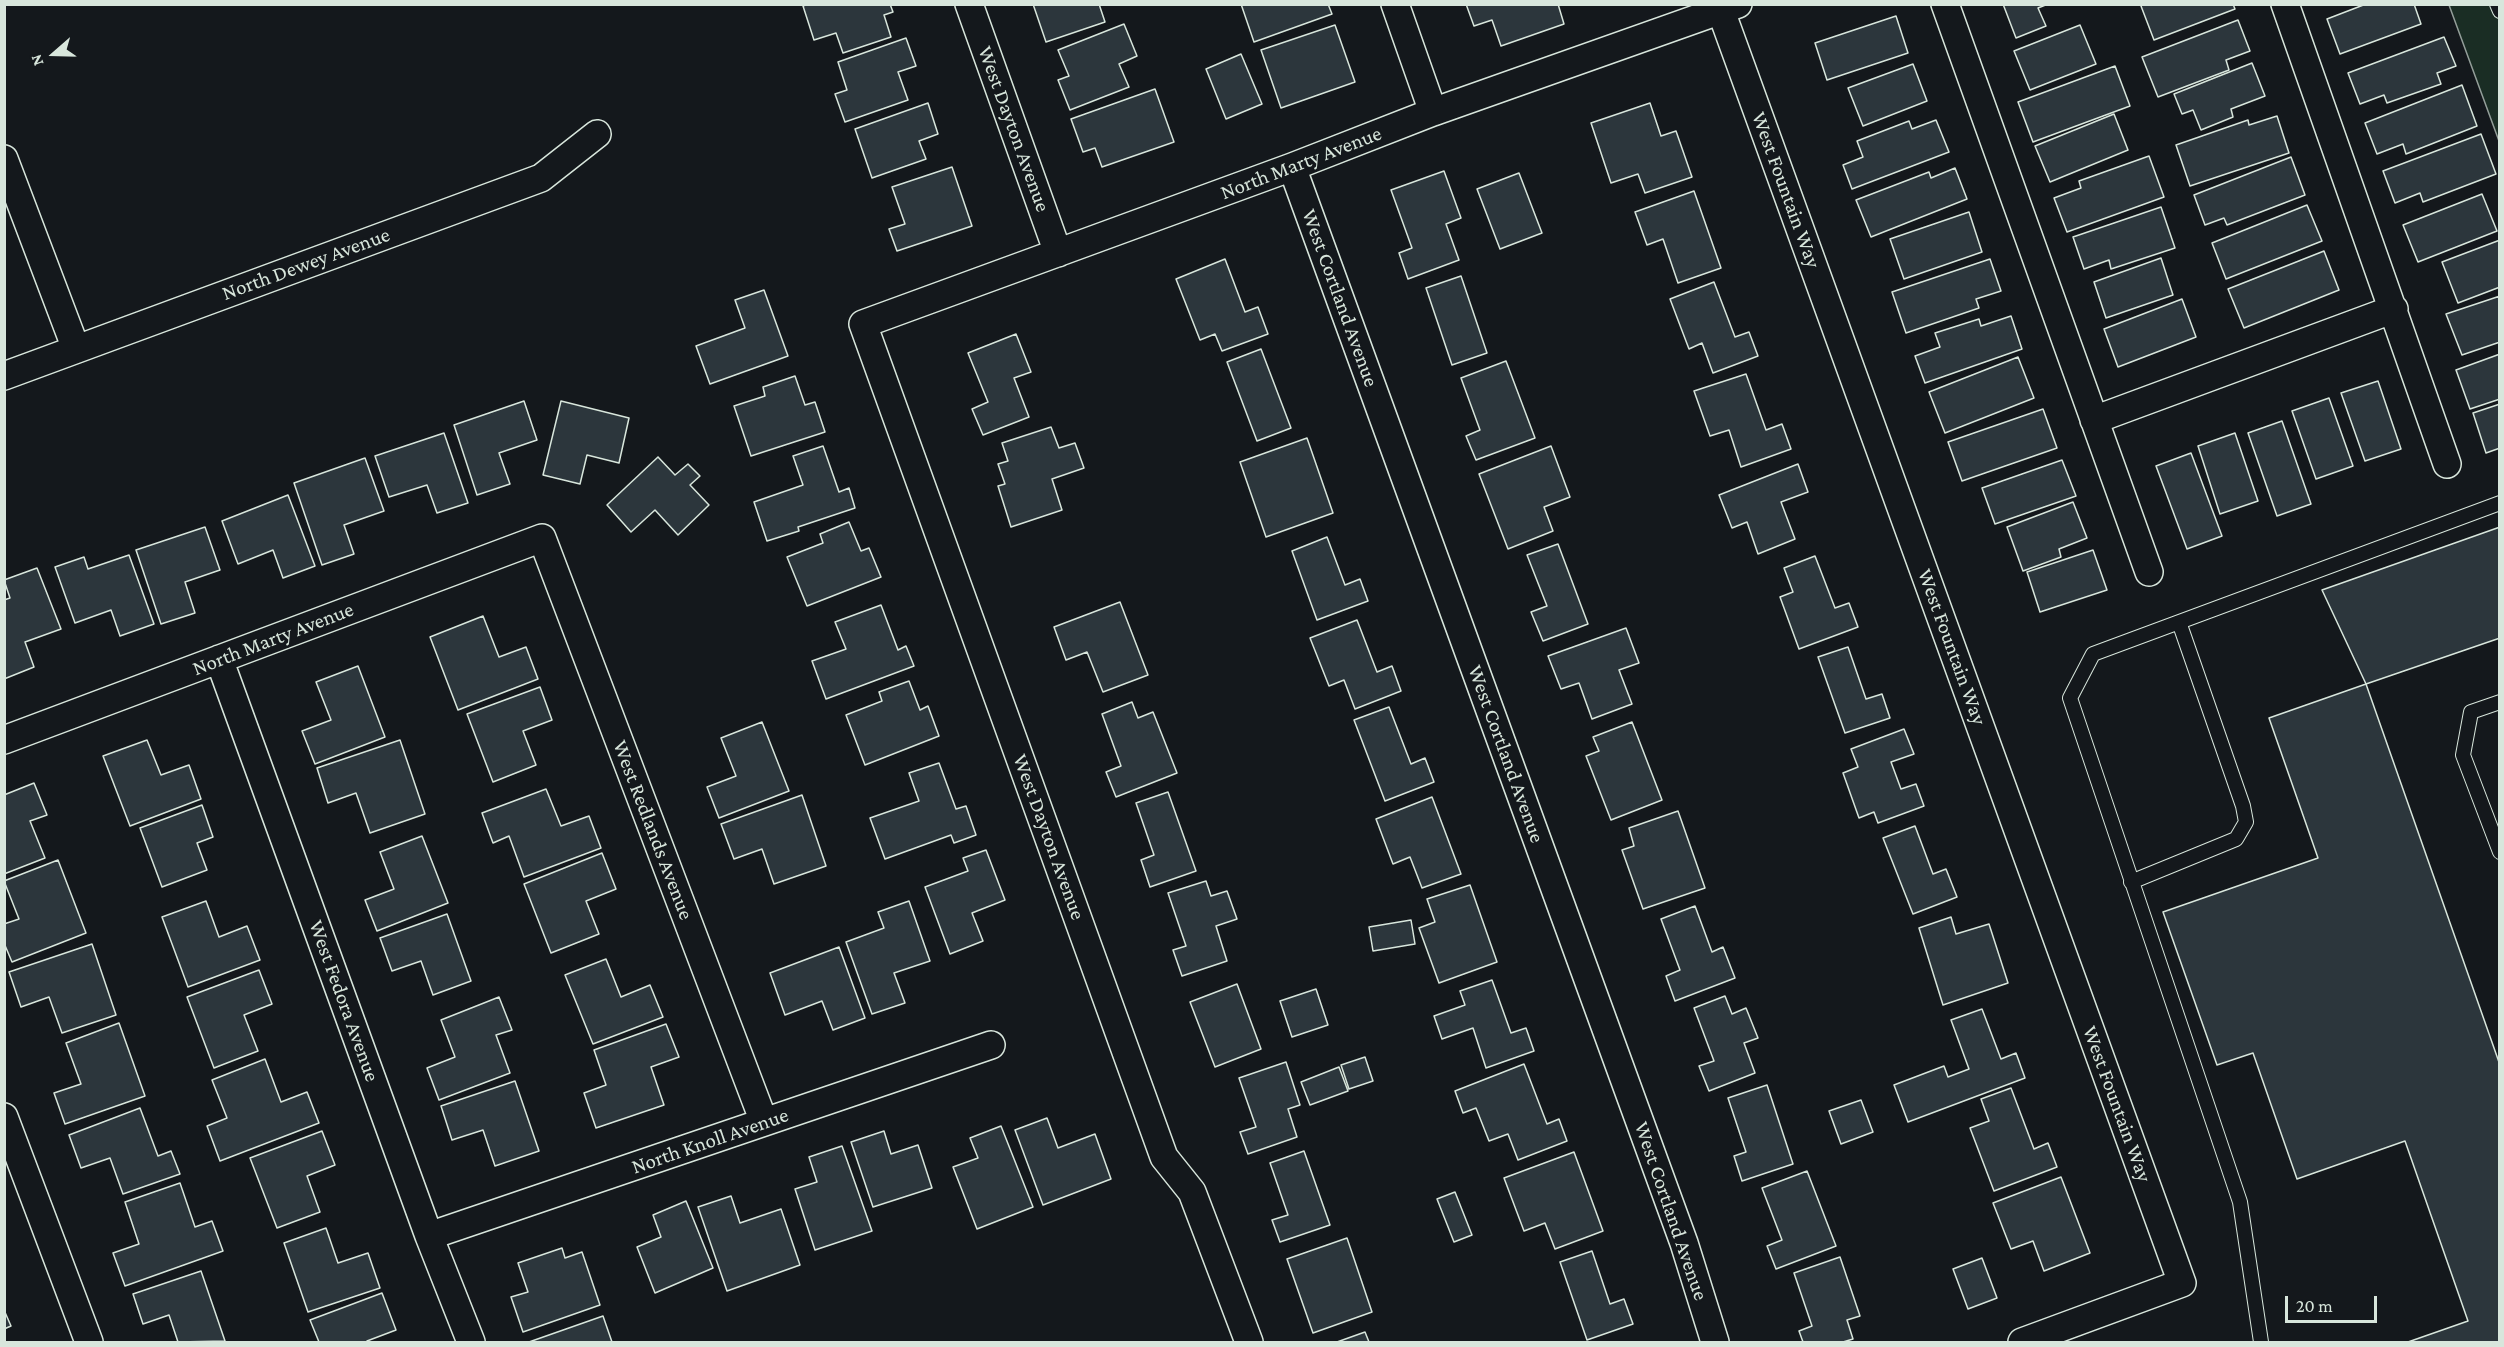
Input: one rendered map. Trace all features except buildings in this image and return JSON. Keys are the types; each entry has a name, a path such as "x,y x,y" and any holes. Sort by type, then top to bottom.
{"street":[{"name":"West Dayton Avenue","path":"969,4 1058,253"},
{"path":"1395,4 1433,112"},
{"path":"1945,4 2149,572"},
{"path":"2284,4 2394,309 2447,464"},
{"name":"North Marty Avenue","path":"863,324 1292,168 1433,112 1730,8"},
{"name":"West Fountain Way","path":"1730,8 2182,1283 2022,1342"},
{"name":"North Dewey Avenue","path":"4,376 541,178 597,134"},
{"path":"4,159 76,349"},
{"name":"West Cortland Avenue","path":"1292,168 1684,1243 1715,1342"},
{"path":"2094,420 2394,309"},
{"name":"West Dayton Avenue","path":"863,324 1164,1157 1192,1192 1250,1342"},
{"name":"North Marty Avenue","path":"4,740 542,538"},
{"name":"West Redlands Avenue","path":"542,538 764,1122"},
{"name":"West Fedora Avenue","path":"219,659 429,1236 471,1342"},
{"name":"North Knoll Avenue","path":"429,1236 991,1045"},
{"path":"4,1117 89,1342"}],"lane":[{"path":"2497,4 2499,11"},
{"path":"2260,1342 2240,1202 2070,698 2093,654 2499,503"},
{"path":"2131,882 2236,839 2246,822 2243,806 2178,622"},
{"path":"2499,702 2472,712 2463,755 2499,852"}],"green space":[{"path":"2449,5 2499,5 2499,141"}]}
